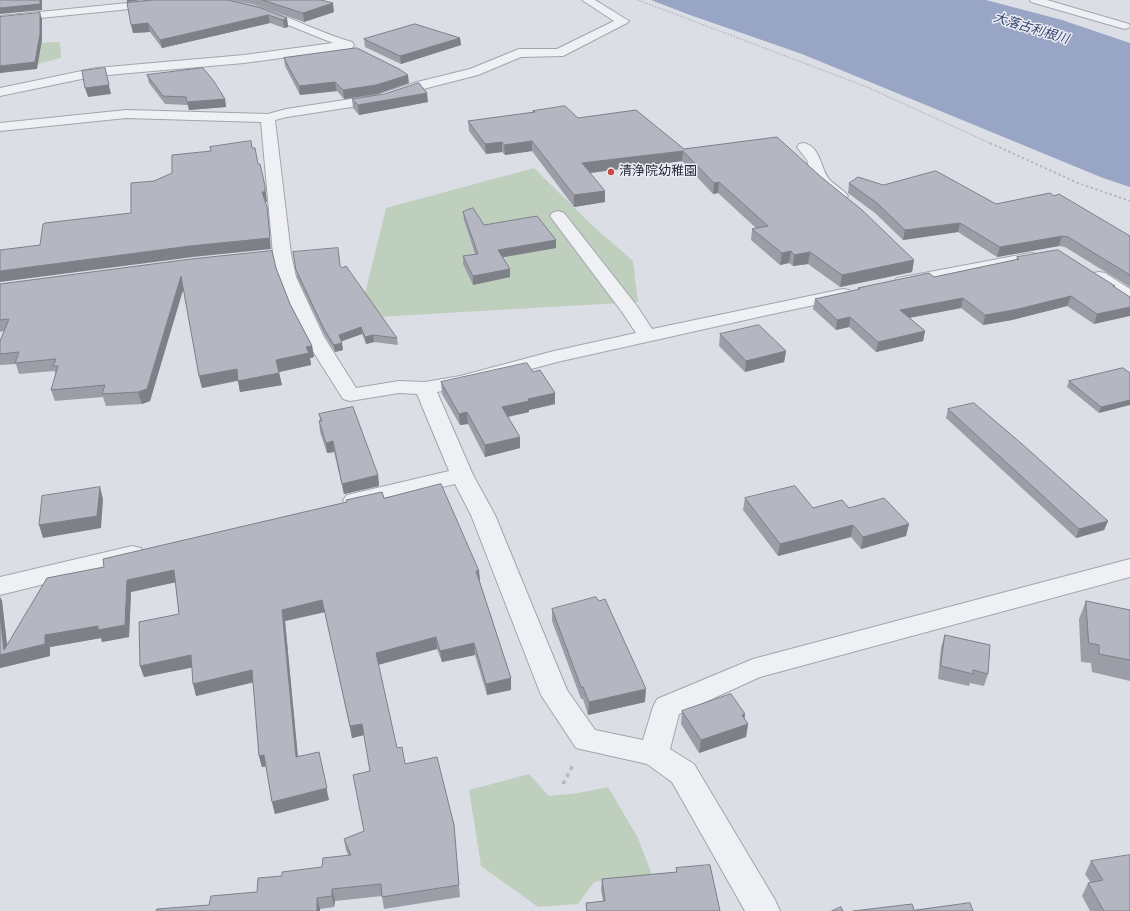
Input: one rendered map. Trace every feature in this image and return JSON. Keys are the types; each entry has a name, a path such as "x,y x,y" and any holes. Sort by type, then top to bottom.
{"street":[{"path":"0,19 190,0"},
{"path":"216,0 267,13 362,52"},
{"path":"0,127 126,114 268,118 286,113 379,99 422,85 474,72 519,53 559,53 623,21 588,0"},
{"path":"1035,0 1128,26"},
{"path":"0,92 96,72 244,59 348,45"},
{"path":"411,77 422,85"},
{"path":"268,118 275,255 287,277 314,336 350,395 399,387 425,388 461,382 520,366 648,336 772,308 858,291"},
{"path":"804,147 814,160 820,178 824,183 855,208"},
{"path":"558,216 648,336"},
{"path":"889,284 922,271 1044,255"},
{"path":"1084,268 1130,297"},
{"path":"425,388 462,475 483,515 555,695 586,740 654,754 683,773 763,911"},
{"path":"331,506 462,475"},
{"path":"0,586 153,549"},
{"path":"654,754 667,707 753,669 1130,568"}],"path":[{"path":"638,0 867,88 1078,182 1130,201"}],"green space":[{"path":"60,42 61,58 0,74 0,44"},
{"path":"534,168 594,227 633,261 638,302 359,318 386,208"},
{"path":"529,774 549,796 578,793 608,787 638,838 662,901 634,876 594,882 578,904 538,907 481,866 469,790"}],"water":[{"name":"大落古利根川","path":"651,0 986,0 1062,20 1130,43 1130,187 1103,178 802,54"}],"building":[{"path":"0,0 40,0 40,4 0,8"},
{"path":"153,0 228,0 261,8 287,18 283,20 268,15 160,40 148,23 131,25 127,3"},
{"path":"263,0 321,0 333,3 303,13"},
{"path":"40,13 40,34 35,62 0,66 0,17"},
{"path":"415,24 460,38 400,56 364,39"},
{"path":"357,48 408,75 376,85 343,90 335,82 299,86 284,58"},
{"path":"105,68 109,85 85,88 82,71"},
{"path":"203,68 213,80 225,99 187,102 186,97 163,96 147,75"},
{"path":"419,83 427,93 358,105 352,99 384,94"},
{"path":"565,106 578,118 636,110 684,149 777,137 820,176 862,210 914,260 842,275 810,252 794,255 791,251 782,253 752,229 768,226 719,182 714,183 683,151 582,163 605,191 574,195 532,141 504,145 502,142 485,144 468,121 535,112 533,111"},
{"path":"251,141 252,148 255,148 258,164 260,164 265,186 265,192 262,192 267,207 270,238 190,246 0,271 0,250 40,245 43,224 45,223 131,213 131,183 154,181 172,173 172,155 211,151 210,147"},
{"path":"936,171 996,204 1050,193 1054,196 1059,194 1130,236 1130,275 1068,237 1062,236 1000,247 960,223 905,230 877,203 849,183 858,177 883,185"},
{"path":"473,208 484,225 537,216 556,240 498,250 510,269 473,276 463,256 478,254 463,212"},
{"path":"338,248 340,266 342,268 346,266 397,338 373,335 365,337 361,327 339,335 342,343 334,345 324,329 296,270 293,252"},
{"path":"1058,250 1130,297 1130,307 1097,314 1071,296 1014,310 985,315 963,298 900,310 925,331 878,342 850,317 837,320 815,299 929,273 934,277 1019,259 1017,257"},
{"path":"272,251 276,268 290,304 312,346 306,347 309,353 276,360 279,373 238,381 237,369 199,376 181,276 147,389 138,392 102,394 105,385 51,390 58,366 53,366 56,359 15,363 19,352 0,354 0,341 9,319 0,320 0,284 191,259"},
{"path":"759,325 786,351 746,361 720,334"},
{"path":"527,363 533,372 540,370 555,393 502,407 520,437 485,445 467,412 459,414 441,382"},
{"path":"1123,368 1130,373 1130,400 1101,407 1069,381"},
{"path":"974,403 1108,521 1079,529 948,409"},
{"path":"353,407 378,475 342,484 333,441 326,443 319,421 322,421 319,414"},
{"path":"441,484 479,571 476,571 511,678 486,684 474,643 440,651 436,637 376,653 397,748 402,747 405,764 437,757 454,825 459,885 382,897 381,884 332,889 332,896 317,898 317,911 156,911 157,909 209,905 211,896 257,892 258,878 282,876 282,872 322,867 323,858 351,855 344,839 364,831 353,775 370,771 362,724 350,726 322,600 282,610 296,757 319,752 327,788 272,802 264,755 259,756 252,670 193,684 191,655 140,666 139,622 179,614 174,570 127,580 125,625 98,630 98,626 45,635 45,644 0,655 0,615 4,650 47,578 104,567 103,559 347,502 346,500 382,492 384,498"},
{"path":"795,486 813,508 842,500 849,508 884,498 909,524 863,537 853,525 780,544 745,498"},
{"path":"100,487 97,516 39,525 42,496"},
{"path":"596,597 599,601 605,599 646,689 589,702 583,687 581,687 552,609"},
{"path":"1086,601 1130,610 1130,660 1099,654 1099,645 1089,643"},
{"path":"945,635 990,645 988,674 973,670 973,674 941,666"},
{"path":"731,694 745,714 742,715 748,724 701,740 682,711"},
{"path":"1130,855 1130,911 1104,911 1088,883 1103,880 1091,861"},
{"path":"710,865 720,911 587,911 586,903 605,901 602,879 677,872 676,868"},
{"path":"970,903 973,911 853,911 912,904 914,910"},
{"path":"841,907 843,911 832,911"}],"place":[{"name":"清浄院幼稚園","path":"611,172"}]}
